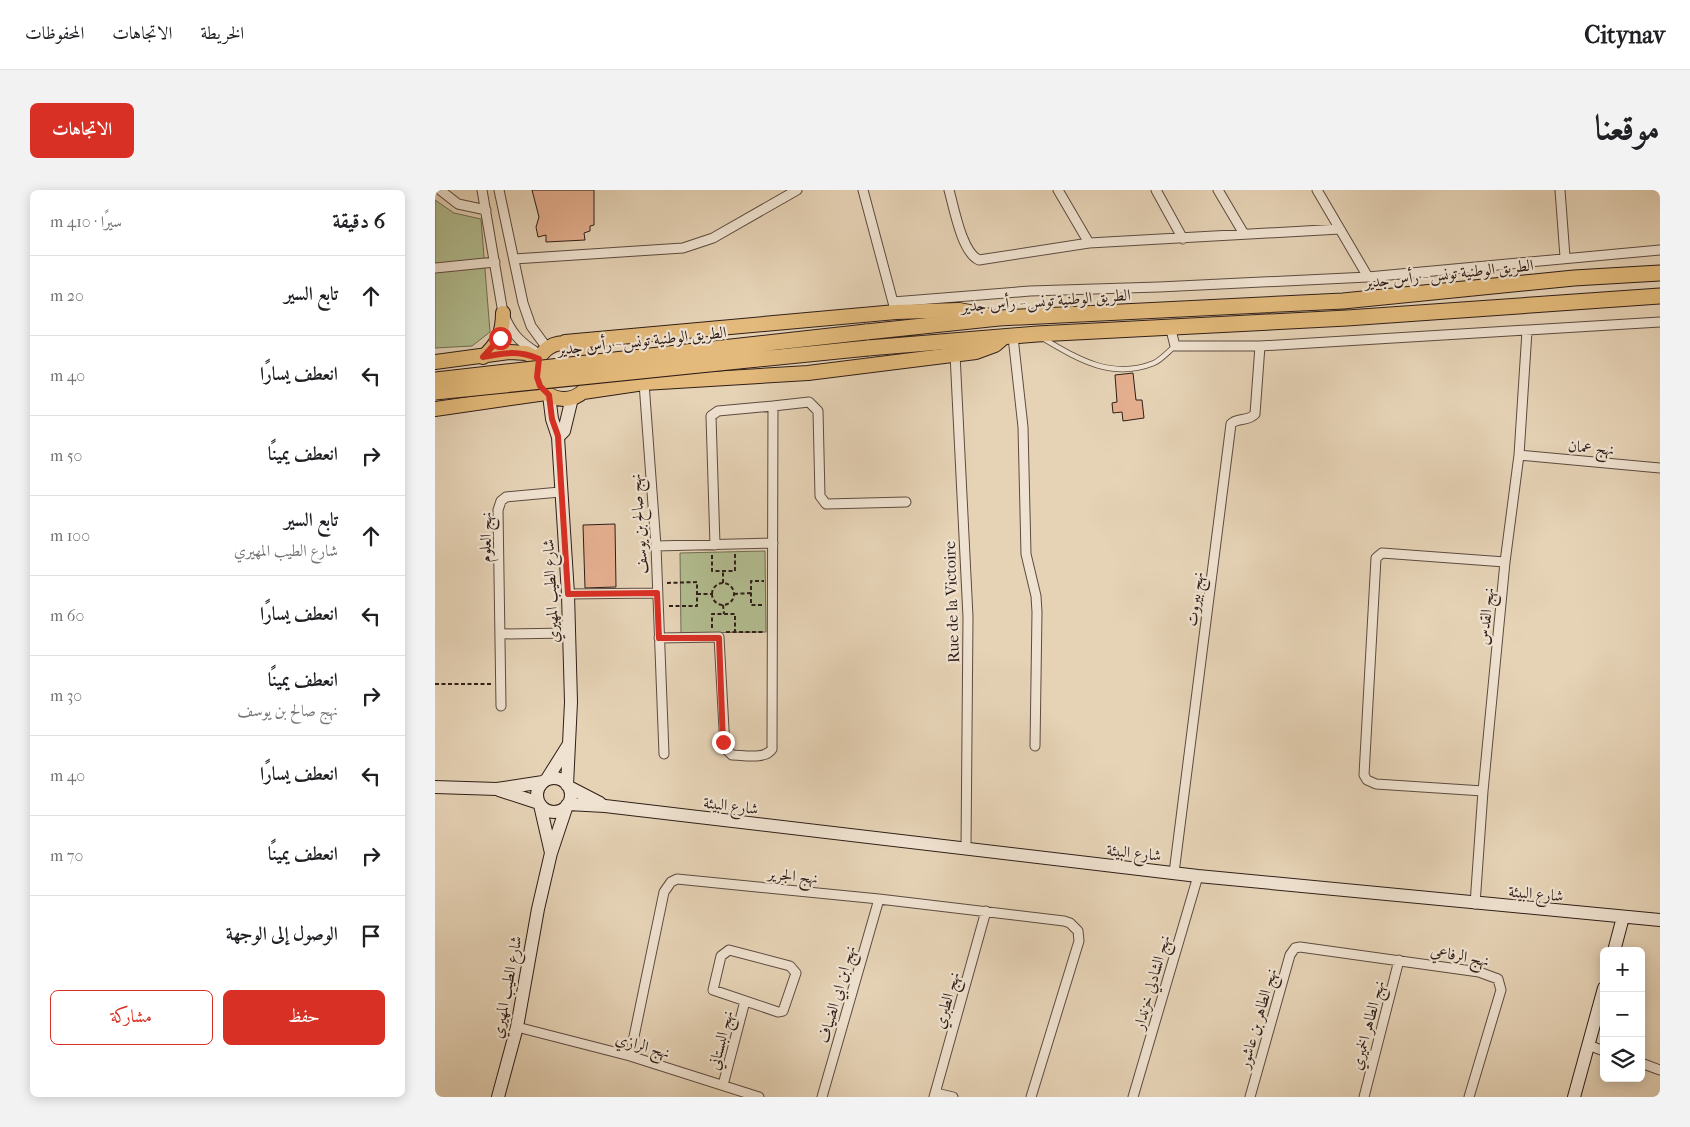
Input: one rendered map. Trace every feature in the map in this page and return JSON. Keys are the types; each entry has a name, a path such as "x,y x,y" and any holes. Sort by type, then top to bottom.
{"highway":[{"name":"الطريق الوطنية تونس - رأس جدير","path":"435,380 999,318 1343,301 1574,278 1660,273"},
{"name":"الطريق الوطنية تونس - رأس جدير","path":"435,392 868,348 1007,338 1037,334 1347,318 1660,296"}],"main road":[{"path":"435,362 515,352 542,354 565,342 894,307 959,310 999,318"},
{"path":"483,357 500,338 503,312"},
{"path":"435,409 548,394 557,398 644,383 808,372 976,352 1007,338"},
{"path":"542,354 537,377 548,394 552,419 558,436 564,431 578,395 592,378 591,361 581,348 565,342"},
{"name":"شارع الطيب المهيري","path":"558,436 560,492 568,594 571,702 568,786"},
{"name":"شارع الطيب المهيري","path":"545,781 569,744"},
{"name":"شارع البيئة","path":"435,787 497,790 557,778 605,806"},
{"path":"539,804 537,790 545,781"},
{"path":"567,805 571,796 568,786"},
{"name":"شارع البيئة","path":"497,790 539,804 550,812 556,812 567,805 605,806 1198,876 1475,904 1660,920"},
{"name":"شارع الطيب المهيري","path":"539,804 551,853"},
{"name":"شارع الطيب المهيري","path":"498,1097 517,1027 538,909 551,853 567,805"},
{"path":"1615,947 1623,917"},
{"path":"1574,1097 1603,992"}],"street":[{"path":"440,190 458,204 486,210"},
{"path":"483,190 503,312 511,331 520,341 542,354"},
{"path":"499,190 523,303 542,354"},
{"path":"514,259 683,248 713,238 797,190"},
{"path":"863,190 894,307 1030,291 1369,277 1565,257 1660,250"},
{"path":"949,190 966,247 972,257 979,260 1089,243 1340,229"},
{"path":"1058,190 1089,243"},
{"path":"1155,190 1183,238"},
{"path":"1219,190 1244,234"},
{"path":"1317,190 1369,277"},
{"path":"1560,190 1565,257"},
{"path":"435,268 495,262"},
{"path":"1170,326 1175,346 1260,346 1660,322"},
{"name":"نهج القدس","path":"1475,904 1483,791 1505,562 1519,455 1527,331"},
{"path":"1007,338 1023,427 1026,554 1036,596 1035,746"},
{"name":"نهج بيروت","path":"1174,873 1231,424 1235,421 1251,418 1255,414 1260,346"},
{"name":"Rue de la Victoire","path":"955,354 968,618 966,849"},
{"name":"نهج صالح بن يوسف","path":"644,383 656,546 664,754"},
{"path":"714,545 711,416 719,411 809,402 817,411 820,496 826,504 906,502"},
{"path":"659,638 715,637 725,748 732,755 764,755 772,749 773,406"},
{"name":"نهج عمان","path":"1519,455 1660,468"},
{"name":"نهج العلوم","path":"501,706 498,510 501,501 506,497 560,492"},
{"path":"656,546 773,543"},
{"path":"1483,791 1376,784 1367,780 1364,775 1376,558 1382,552 1505,562"},
{"path":"568,594 657,593"},
{"path":"501,634 569,633"},
{"name":"نهج الشادلي خزندار","path":"1133,1097 1198,876"},
{"name":"نهج الجرير","path":"630,1056 664,892 671,882 677,879 879,899 1070,923 1078,931 1079,941 1031,1097"},
{"name":"نهج ابن ابي الضياف","path":"822,1097 879,899"},
{"name":"نهج الطبري","path":"935,1095 986,911"},
{"name":"نهج الرفاعي","path":"1295,948 1305,947 1479,972 1498,979 1501,990 1469,1097"},
{"name":"نهج الطاهر بن عاشور","path":"1250,1097 1290,955 1295,948"},
{"name":"نهج البستاني","path":"729,950 790,966 795,970 796,973 783,1011 779,1012 745,1001 713,990 721,956 725,951 729,950"},
{"name":"نهج الطاهر الخميري","path":"1365,1097 1399,960"},
{"name":"نهج البستاني","path":"723,1085 745,1001"},
{"name":"نهج الرازي","path":"517,1027 630,1056 759,1097"},
{"path":"1588,1046 1600,1050"},
{"path":"1645,1065 1660,1070"},
{"path":"935,1095 953,1097"}],"lane":[{"path":"1037,334 1079,360 1104,369 1131,368 1154,363 1175,346"}],"path":[{"path":"714,545 712,572 723,572 735,571 735,544"},
{"path":"723,572 723,583"},
{"path":"771,581 751,581 751,605 771,605"},
{"path":"657,583 697,582 697,606 658,606"},
{"path":"723,583 731,586 734,594 731,601 723,605 716,601 713,594 716,586 723,583"},
{"path":"734,594 751,593"},
{"path":"697,594 713,594"},
{"path":"723,605 723,614"},
{"path":"735,632 735,614 712,614 715,637 724,632 735,632 771,632"},
{"path":"435,684 501,684"}],"green space":[{"path":"435,200 454,213 481,219 490,332 472,346 435,348"},
{"path":"765,551 766,632 681,633 680,553"}],"building":[{"path":"532,190 594,190 594,225 590,226 590,231 584,233 585,240 546,242 546,235 538,237 536,227 539,217"},
{"path":"1133,373 1136,400 1142,400 1144,418 1123,421 1122,412 1113,413 1112,403 1117,402 1115,375"},
{"path":"615,524 616,587 585,588 583,525"}],"route":[{"path":"500,338 483,357 515,352 526,353 539,359 536,368 537,377 540,386 549,395 552,419 558,436 560,492 568,594 657,593 659,638 719,638 723,742"}]}
